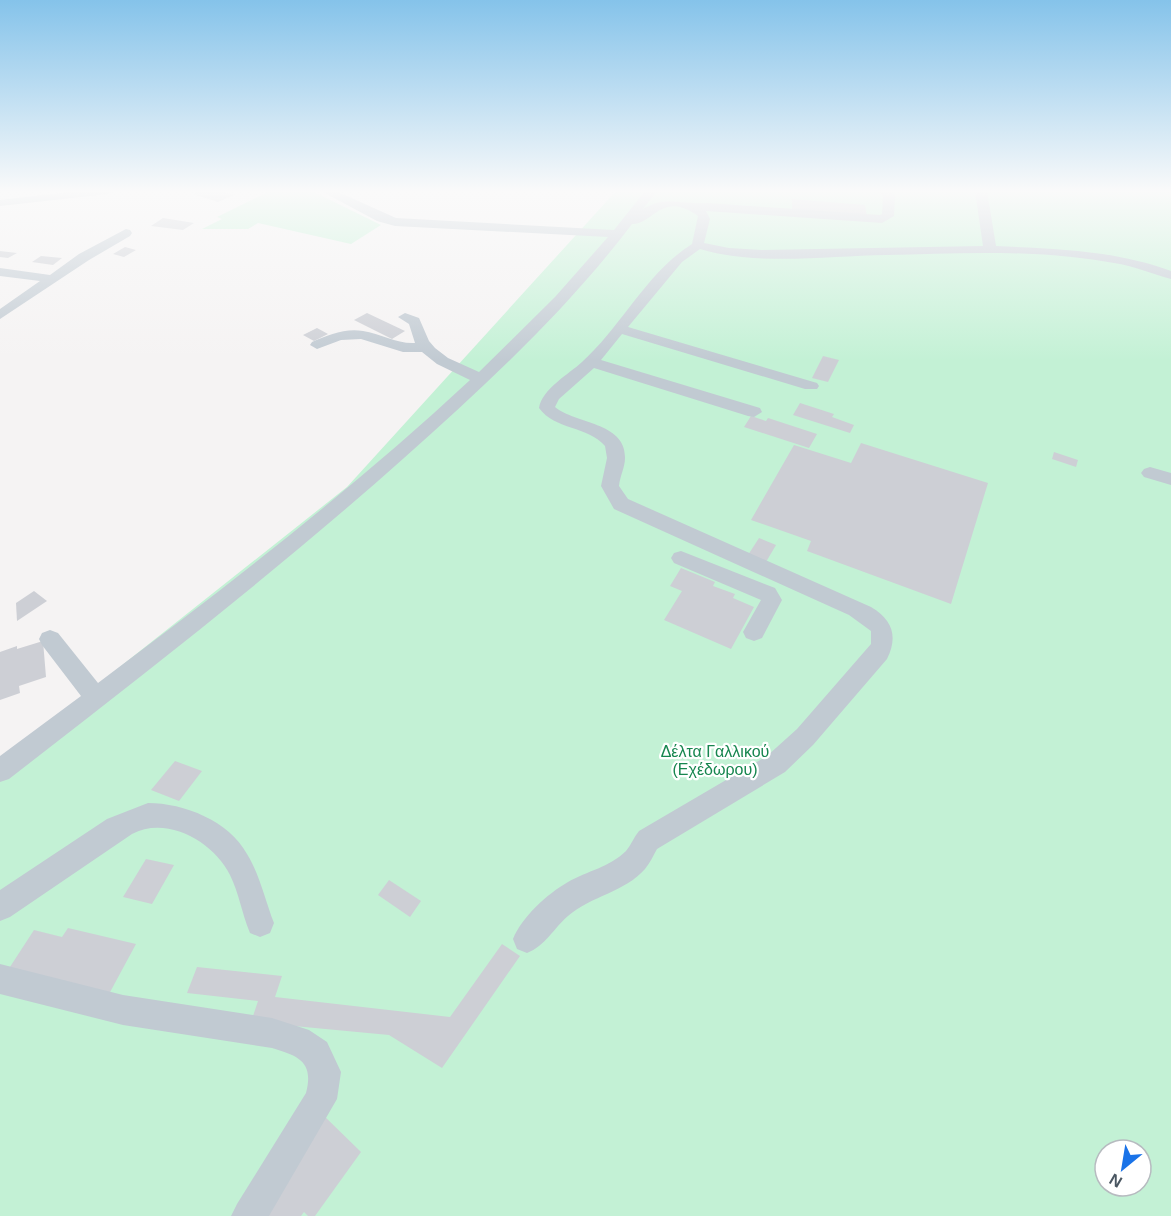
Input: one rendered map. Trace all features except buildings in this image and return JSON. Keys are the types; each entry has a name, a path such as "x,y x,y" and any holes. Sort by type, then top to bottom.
{"street":[{"path":"0,315 100,248"},
{"path":"0,771 200,619 326,516 481,379 593,264 606,248"},
{"path":"527,939 558,906 577,892 620,872 635,860 648,840 776,764 805,737 879,653 884,636 881,626 873,618 621,504 610,486 616,455 612,442 599,432 559,417 547,408 553,396 591,362 621,329 677,259 694,248"},
{"path":"709,248 722,251 751,252 990,250 1104,256 1131,261 1171,275"},
{"path":"0,272 52,279"},
{"path":"405,317 412,318 416,322 421,342 430,352 481,379"},
{"path":"621,329 811,386"},
{"path":"317,345 338,336 362,335 403,348 425,347"},
{"path":"591,362 754,412"},
{"path":"1150,473 1171,480"},
{"path":"722,574 735,554"},
{"path":"681,558 768,594 771,600 754,632"},
{"path":"50,639 96,698"},
{"path":"0,907 115,830 136,818 154,815 182,820 204,828 222,840 237,860 260,923"},
{"path":"0,979 123,1010 289,1037 317,1054 326,1066 321,1099 249,1216"}],"green space":[{"name":"Δέλτα Γαλλικού (Εχέδωρου)","path":"564,248 1171,248 1171,1216 0,1216 0,762 347,487"}]}
